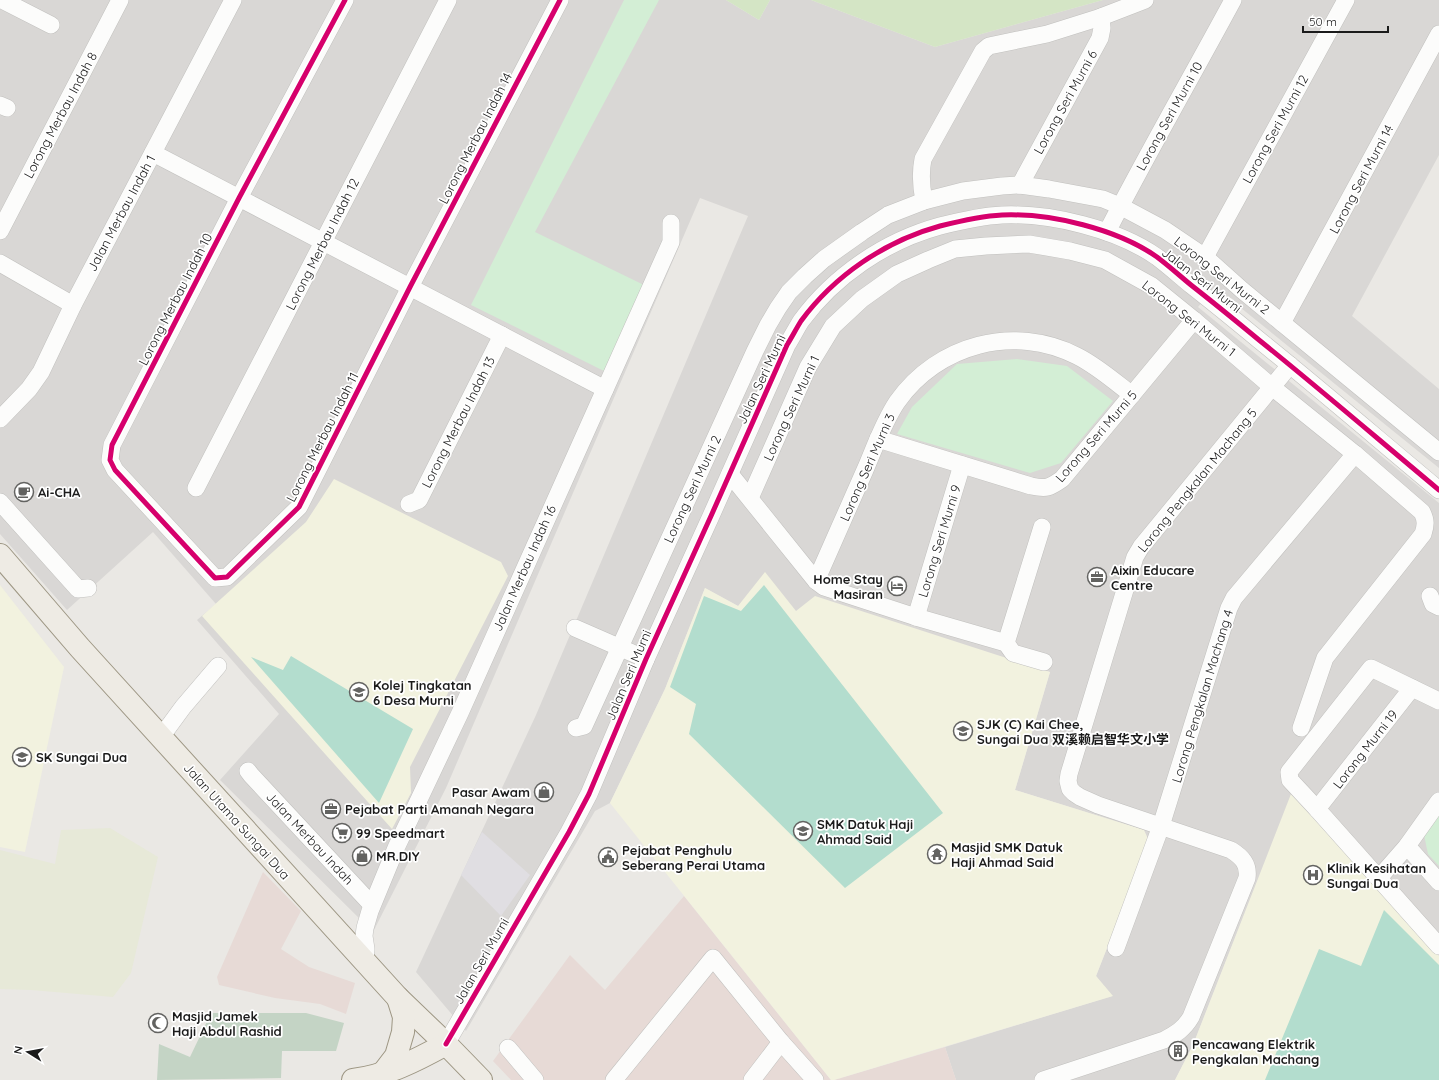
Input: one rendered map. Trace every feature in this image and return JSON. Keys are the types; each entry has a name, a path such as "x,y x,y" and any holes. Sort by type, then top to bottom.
{"main road":[{"name":"Jalan Utama Sungai Dua","path":"0,555 80,648 338,933 398,998 481,1080"},
{"path":"368,1078 396,1056 403,1032 404,1017 398,998"},
{"path":"368,1078 416,1060 446,1044"}],"street":[{"path":"2,0 51,25"},
{"name":"Lorong Merbau Indah 8","path":"0,231 120,0"},
{"name":"Jalan Merbau Indah 1","path":"0,419 7,414 29,389 41,372 73,305 233,0"},
{"name":"Lorong Merbau Indah 10","path":"227,578 214,578 115,470 110,460 112,445 239,198 344,0"},
{"name":"Lorong Merbau Indah 12","path":"196,488 448,0"},
{"name":"Lorong Merbau Indah 14","path":"410,287 560,0"},
{"path":"924,201 920,182 920,170 923,159 983,51 989,46 1047,34 1101,17 1145,0"},
{"name":"Lorong Seri Murni 10","path":"1107,232 1232,0"},
{"name":"Lorong Seri Murni 12","path":"1204,257 1346,0"},
{"name":"Lorong Seri Murni 6","path":"1020,185 1100,38 1102,28 1101,17"},
{"name":"Lorong Seri Murni 14","path":"1282,323 1439,34"},
{"path":"153,153 605,388"},
{"name":"Lorong Seri Murni 2","path":"576,728 584,726 768,325 778,308 789,292 824,259 888,215 924,201 963,191 1020,185 1103,199 1120,206 1165,230 1204,257 1439,452"},
{"name":"Jalan Seri Murni","path":"446,1044 569,832 585,801 646,659 787,345 801,322 819,300 839,281 866,260 897,242 922,231 976,218 1002,215 1055,219 1081,224 1107,232 1130,242 1156,257 1290,365 1439,490"},
{"name":"Jalan Merbau Indah 16","path":"365,962 366,949 364,936 371,908 396,848 460,713 671,242 671,223"},
{"name":"Lorong Seri Murni 1","path":"750,498 808,367 833,326 862,299 897,274 955,250 986,246 1029,244 1070,251 1105,260 1152,286 1272,387 1355,454 1422,512 1425,518 1426,526 1423,534 1324,658 1301,728"},
{"path":"0,263 73,305"},
{"name":"Lorong Merbau Indah 11","path":"227,578 299,507 410,287"},
{"name":"Lorong Seri Murni 5","path":"878,439 1031,486 1044,489 1053,486 1062,479 1194,320"},
{"name":"Lorong Merbau Indah 13","path":"409,504 419,500 502,335"},
{"name":"Lorong Seri Murni 3","path":"816,581 878,439 896,403 918,379 951,355 970,347 991,343 1035,343 1056,348 1093,365 1132,395"},
{"name":"Lorong Pengkalan Machang 5","path":"1161,826 1098,805 1074,794 1068,781 1069,774 1135,557 1141,547 1290,365"},
{"name":"Lorong Pengkalan Machang 4","path":"1116,948 1161,826 1229,608 1234,598 1355,454"},
{"name":"Lorong Seri Murni 9","path":"916,617 962,465"},
{"path":"730,474 816,581 824,587 916,617 1006,643 1013,653 1044,662"},
{"path":"0,502 78,589 88,588"},
{"path":"1006,643 1042,526"},
{"path":"575,628 646,659"},
{"path":"161,738 183,707 218,666"},
{"path":"1439,702 1371,668 1289,772 1290,780 1439,946"},
{"name":"Lorong Murni 19","path":"1317,809 1412,688"},
{"name":"Jalan Merbau Indah","path":"248,770 371,908"},
{"path":"1379,878 1407,846 1439,801"},
{"path":"1043,1080 1164,1040 1177,1034 1185,1027 1191,1017 1247,878 1248,872 1243,859 1231,850 1161,826"},
{"path":"1407,846 1439,882"},
{"name":"Jalan Merbau Indah 16","path":"338,933 356,927 371,908"},
{"path":"614,1080 713,958 780,1042 815,1080"},
{"path":"752,1080 780,1042"},
{"path":"508,1048 535,1080"}],"shaded area":[{"path":"0,0 726,0 759,20 770,0 811,0 935,47 1103,0 1439,0 1439,155 1352,316 1439,389 1439,468 1215,287 1198,307 1439,503 1439,956 1292,794 1193,1045 1175,1080 956,1080 945,1047 1112,996 1096,976 1149,841 1143,830 1015,790 1050,672 796,611 738,606 705,588 665,689 610,803 595,811 466,1031 416,972 536,715 748,216 700,198 446,788 373,932 220,780 279,714 197,620 216,604 153,532 67,610 0,534"},
{"name":"Kolej Tingkatan 6 Desa Murni","path":"334,479 501,562 508,576 410,767 411,793 392,829 202,616 306,522"},
{"name":"SMK Datuk Haji Ahmad Said","path":"765,572 796,611 815,596 1050,672 1015,790 1144,830 1149,841 1096,976 1113,996 831,1080 610,803 665,689 705,588 738,606"},
{"name":"SK Sungai Dua","path":"0,585 64,667 25,852 0,847"},
{"name":"Klinik Kesihatan Sungai Dua","path":"1291,794 1439,956 1439,1080 1175,1080 1193,1045"},
{"path":"110,828 158,857 131,973 113,997 0,989 0,850 55,864 61,830"},
{"path":"482,832 530,875 501,916 461,875"},
{"path":"263,872 301,911 281,949 309,967 355,983 346,1014 320,1004 275,998 219,985 217,977"},
{"path":"684,896 831,1080 511,1080 493,1061 570,955 605,990"},
{"path":"211,1013 306,1013 344,1023 336,1051 282,1051 281,1078 157,1080 159,1044 190,1057"},
{"path":"945,1047 956,1080 834,1080"}],"green space":[{"path":"624,0 659,0 535,232 646,286 604,371 471,305"},
{"path":"726,0 770,0 759,20"},
{"path":"811,0 1103,0 935,47"},
{"path":"1017,359 1067,366 1113,401 1061,463 1030,473 897,434 912,407 957,364"},
{"path":"764,585 943,813 845,888 689,734 696,704 670,687 704,596 741,611"},
{"path":"291,656 413,729 379,803 251,657 283,670"},
{"path":"1439,816 1439,866 1428,854 1424,835"},
{"path":"1384,910 1439,965 1439,1080 1265,1080 1319,949 1361,966"}],"cycle path":[{"path":"345,0 239,198 112,445 110,460 115,470 215,578 227,577 299,507 410,287 560,0"},
{"path":"446,1044 569,832 589,794 646,659 787,345 801,321 829,289 862,262 881,251 900,241 940,226 978,218 1002,215 1021,215 1062,220 1123,238 1141,247 1161,260 1439,490"}],"place":[{"name":"Ai-CHA","path":"24,492"},
{"name":"Aixin Educare Centre","path":"1097,577"},
{"name":"Home Stay Masiran","path":"897,586"},
{"name":"Kolej Tingkatan 6 Desa Murni","path":"359,692"},
{"name":"SJK (C) Kai Chee, Sungai Dua 双溪赖启智华文小学","path":"963,731"},
{"name":"SK Sungai Dua","path":"22,757"},
{"name":"Pasar Awam","path":"544,792"},
{"name":"Pejabat Parti Amanah Negara","path":"331,809"},
{"name":"SMK Datuk Haji Ahmad Said","path":"803,831"},
{"name":"99 Speedmart","path":"342,833"},
{"name":"Masjid SMK Datuk Haji Ahmad Said","path":"937,854"},
{"name":"MR.DIY","path":"362,856"},
{"name":"Pejabat Penghulu Seberang Perai Utama","path":"608,857"},
{"name":"Klinik Kesihatan Sungai Dua","path":"1313,875"},
{"name":"Masjid Jamek Haji Abdul Rashid","path":"158,1023"},
{"name":"Pencawang Elektrik Pengkalan Machang","path":"1178,1051"}]}
